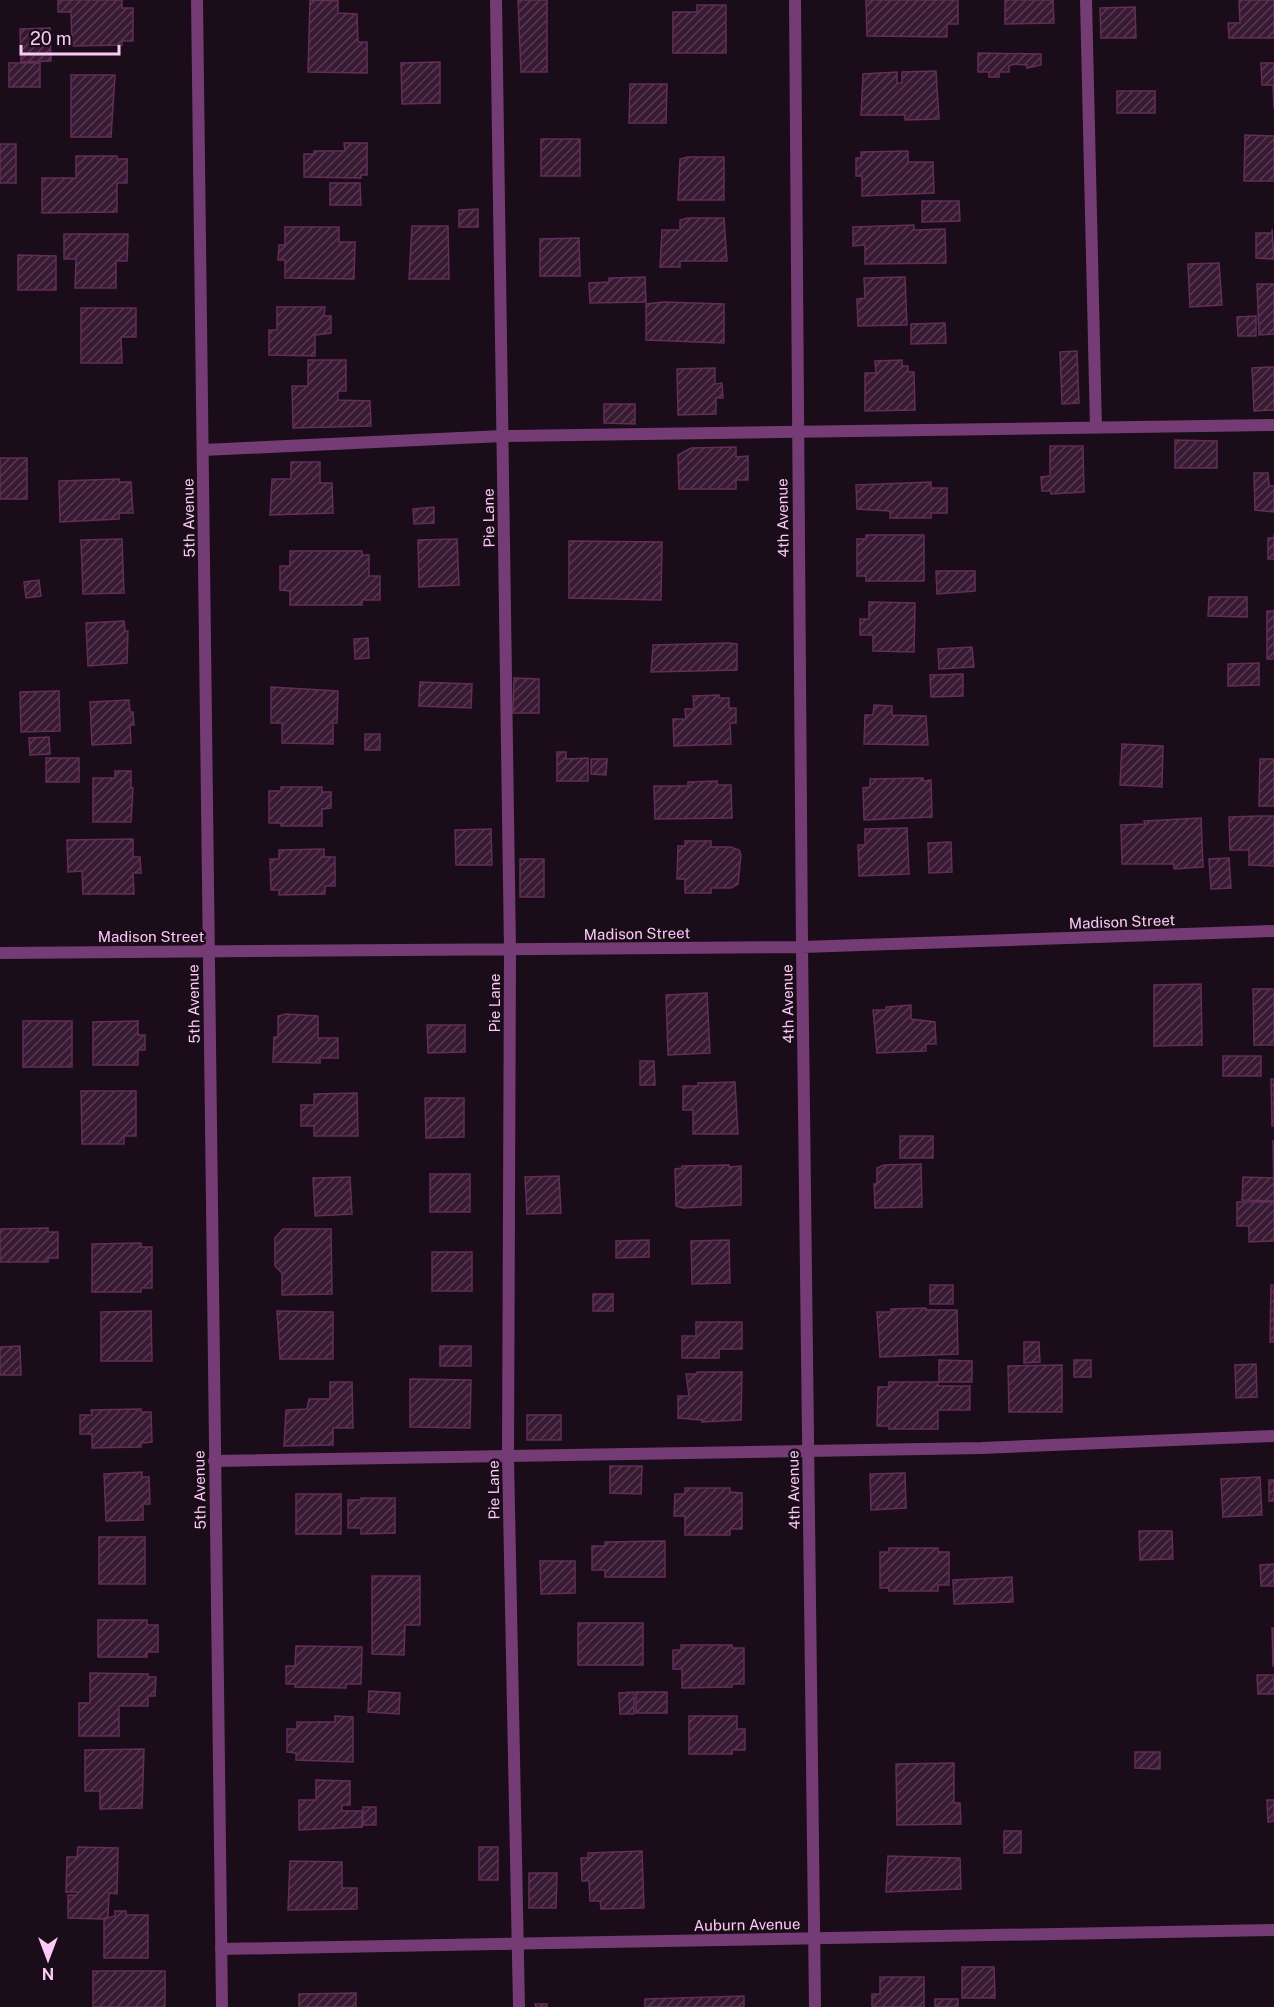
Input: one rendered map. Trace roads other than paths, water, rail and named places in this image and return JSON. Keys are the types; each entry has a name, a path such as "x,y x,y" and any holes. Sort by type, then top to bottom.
{"street":[{"name":"5th Avenue","path":"197,0 222,2007"},
{"name":"Pie Lane","path":"496,0 510,950 508,1458 519,2007"},
{"name":"4th Avenue","path":"795,0 802,947 815,2007"},
{"path":"1086,0 1096,428"},
{"path":"203,450 502,436 797,434 1274,425"},
{"name":"Madison Street","path":"0,952 802,947 1274,932"},
{"path":"214,1461 508,1458 982,1448 1274,1436"},
{"name":"Auburn Avenue","path":"221,1949 1274,1930"}]}
